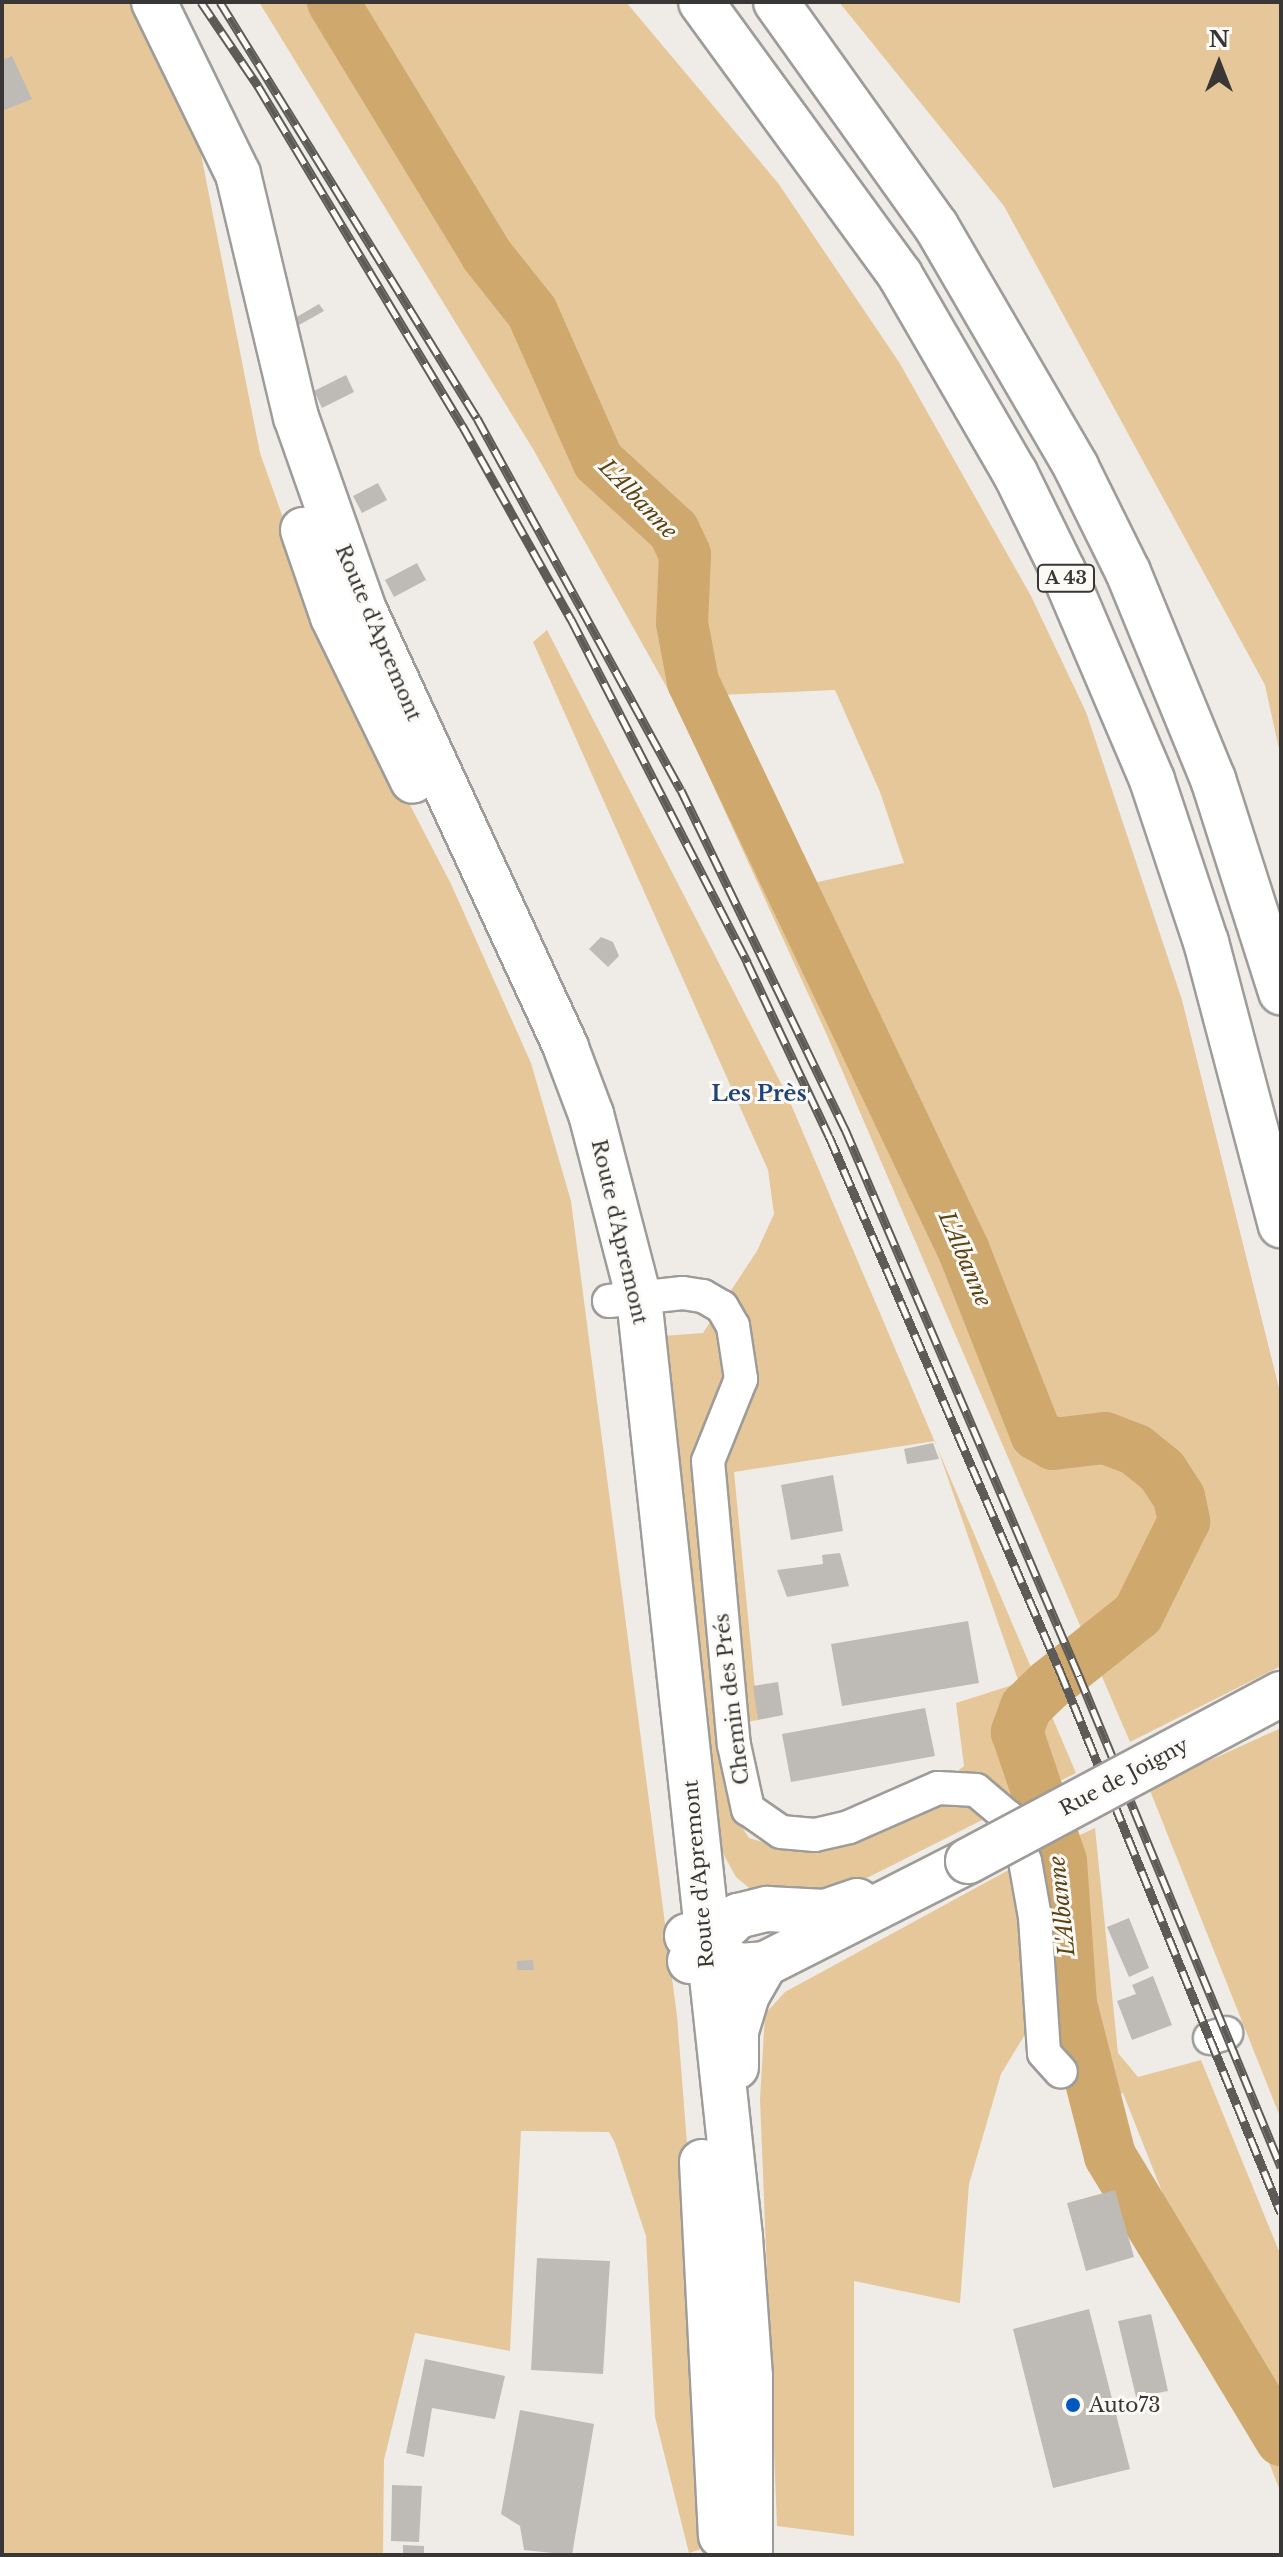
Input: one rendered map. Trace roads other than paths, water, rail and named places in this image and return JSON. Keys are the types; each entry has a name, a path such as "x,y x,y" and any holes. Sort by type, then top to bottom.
{"main road":[{"name":"Route d'Apremont","path":"154,2 193,77 220,180 268,420 333,617 545,1051 624,1299 692,1798 689,1949 740,2237 750,2377 750,2555"},
{"name":"A 43","path":"701,2 900,275 1015,473 1063,571 1152,780 1201,927 1281,1225"},
{"name":"A 43","path":"776,2 936,226 1076,467 1128,572 1213,779 1281,992"},
{"name":"Route d'Apremont","path":"624,1299 689,1949 709,2238 721,2555"},
{"name":"Rue de Joigny","path":"765,1964 968,1861 1281,1694"},
{"name":"Rue de Joigny","path":"692,1798 711,1863 735,1892 767,1909"},
{"name":"Rue de Joigny","path":"689,1949 738,1916 767,1909 825,1912 968,1861"},
{"path":"689,1949 738,1966 765,1964"},
{"path":"740,2237 736,2031 747,1995 765,1964"}],"street":[{"name":"Chemin des Prés","path":"624,1299 703,1296 722,1307 738,1348 738,1389 708,1461 734,1745 748,1809 781,1832 815,1835 849,1827 938,1788 976,1790 1008,1817 1025,1861 1035,1917 1044,2053 1061,2072"}],"waterway":[{"name":"L'Albanne","path":"333,2 486,254 532,312 598,461 674,531 685,555 682,623 693,682 964,1251 1036,1434 1053,1444 1105,1438 1136,1450 1162,1471 1179,1497 1184,1521 1138,1614 1026,1707 1017,1732 1061,1861 1071,2004 1110,2156 1281,2440"}],"railway":[{"path":"201,2 258,86 462,425 571,619 747,962 829,1136 1060,1671 1281,2213"},
{"path":"220,2 477,418 681,790 845,1129 1079,1676 1281,2167"}],"place":[{"name":"Auto73","path":"1073,2405"}],"district":[{"name":"Les Près","path":"759,1094"}]}
